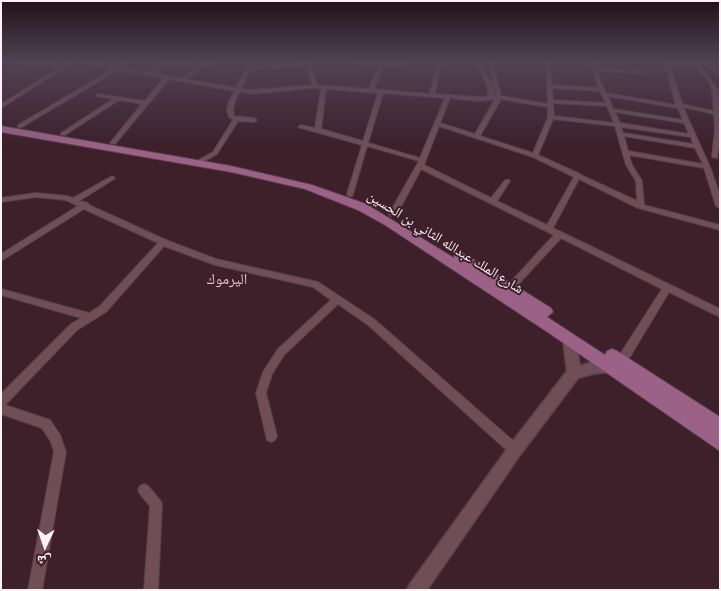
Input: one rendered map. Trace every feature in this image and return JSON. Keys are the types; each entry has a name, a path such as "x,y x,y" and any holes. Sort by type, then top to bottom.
{"main road":[{"name":"شارع الملك عبدالله الثاني بن الحسين","path":"1,123 200,161 293,183 362,207 389,222 569,339 720,427"},
{"name":"شارع الملك عبدالله الثاني بن الحسين","path":"1,129 265,170 350,194 393,214 510,288 720,442"}],"street":[{"path":"1,106 28,90"},
{"path":"20,126 82,90"},
{"path":"113,143 124,132 145,102 156,90"},
{"path":"254,120 232,117 230,111 232,101 238,90 264,92 289,90"},
{"path":"318,130 324,90"},
{"path":"364,90 611,108 687,122"},
{"path":"432,96 433,90"},
{"path":"492,90 496,98"},
{"path":"476,137 496,98 495,90"},
{"path":"536,156 551,117 550,90"},
{"path":"582,90 717,113"},
{"path":"675,90 679,106 707,167 720,206"},
{"path":"702,155 717,158 718,106 714,90"},
{"path":"350,194 367,145 381,91"},
{"path":"603,92 618,125 629,165 639,181 641,206"},
{"path":"99,95 145,102"},
{"path":"393,214 421,163 448,97"},
{"path":"63,134 118,98"},
{"path":"551,117 693,136"},
{"path":"200,161 215,153 236,118"},
{"path":"438,124 536,156 641,206 720,228"},
{"path":"300,127 318,130 421,163 493,201 720,313"},
{"path":"621,134 697,146"},
{"path":"625,152 707,167"},
{"path":"549,229 578,175"},
{"path":"75,200 112,178"},
{"path":"493,201 507,181"},
{"path":"1,200 47,196 75,200 164,242 215,262 315,284 371,322 515,450"},
{"path":"1,258 85,205"},
{"path":"510,288 559,234"},
{"path":"1,402 74,327 102,309 164,242"},
{"path":"416,590 515,450 574,373 592,368 616,365 668,288"},
{"path":"1,292 89,318"},
{"path":"271,436 262,393 272,364 281,352 338,299"},
{"path":"569,339 574,357 574,373"},
{"path":"1,409 46,424 56,439 60,452 35,590"},
{"path":"144,490 156,504 151,590"}],"district":[{"name":"اليرموك","path":"227,280"}]}
